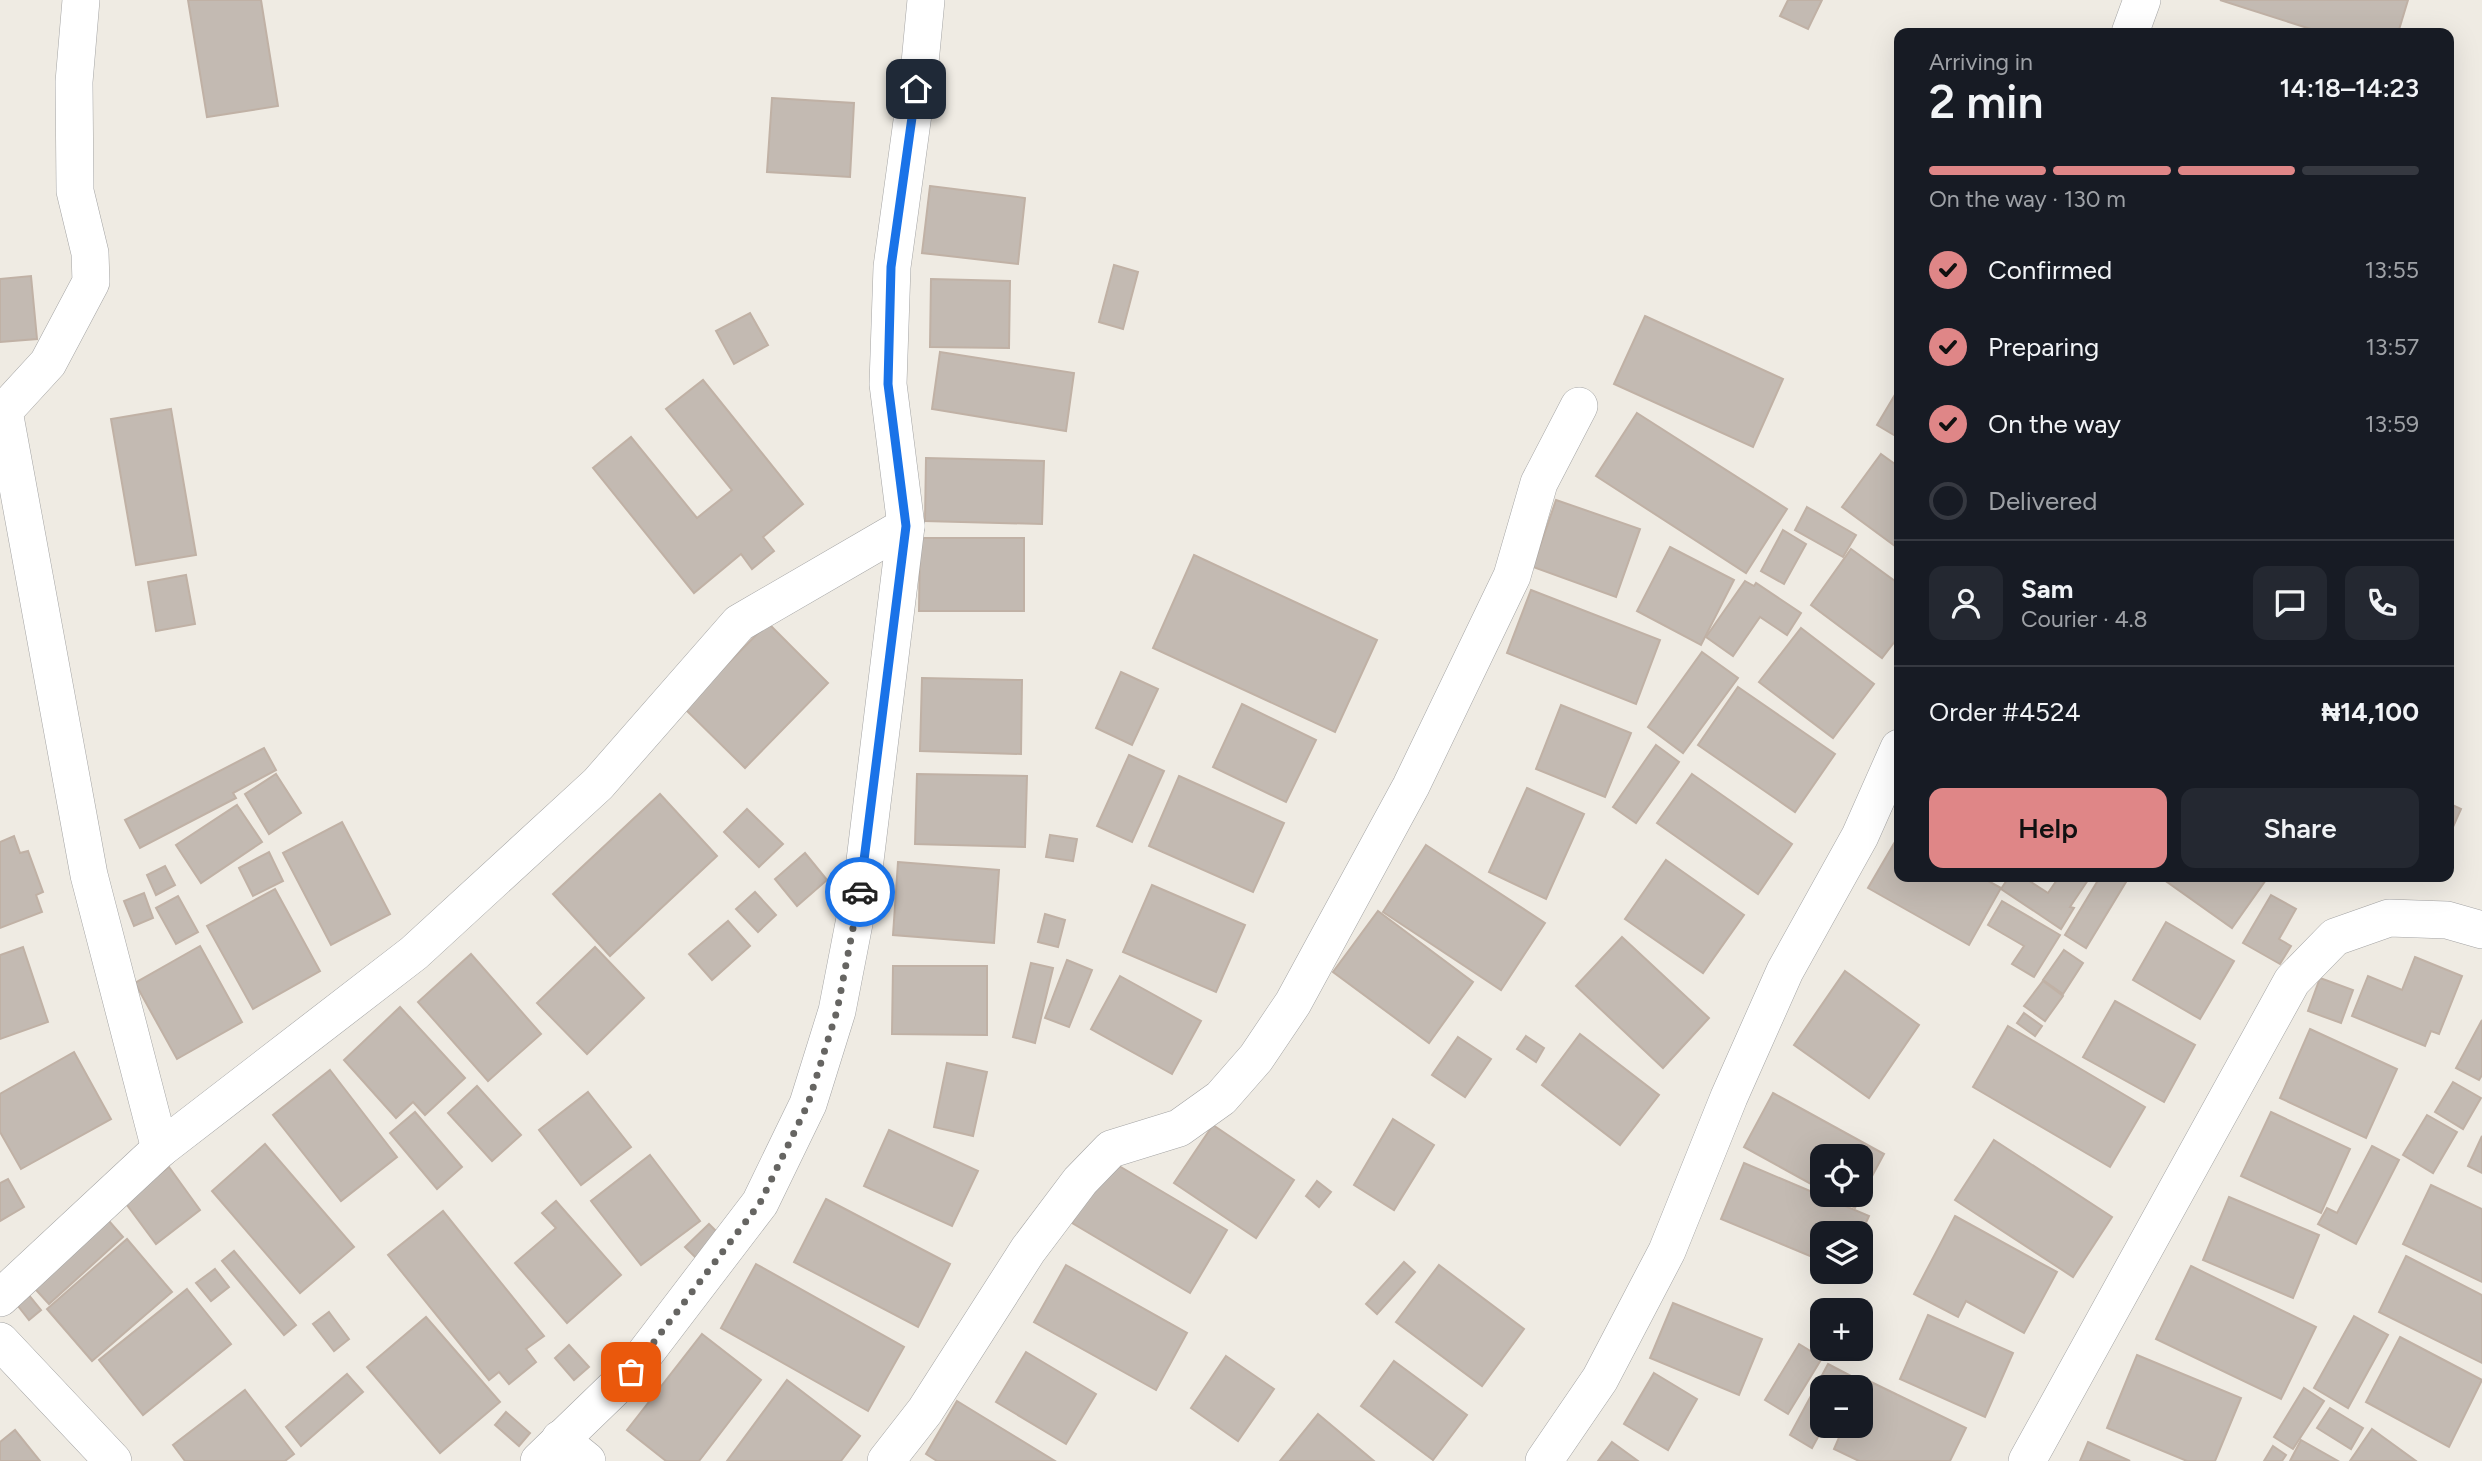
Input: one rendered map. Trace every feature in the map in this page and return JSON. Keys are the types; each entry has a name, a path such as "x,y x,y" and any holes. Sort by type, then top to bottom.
{"street":[{"path":"81,0 74,82 75,191 90,253 92,282 48,363 4,411 89,875 160,1149"},
{"path":"562,1454 631,1372 760,1203 808,1104 837,1011 863,877 906,526 888,384 891,267 920,63 926,0"},
{"path":"2132,28 2142,0"},
{"path":"886,1461 925,1411 1028,1250 1080,1181 1111,1149 1179,1128 1222,1098 1256,1058 1293,1003 1411,786 1512,576 1539,483 1579,406"},
{"path":"0,1298 160,1149 415,953 598,784 738,622 906,526"},
{"path":"1544,1461 1600,1379 1667,1251 1729,1097 1785,971 1860,836 1894,759"},
{"path":"2027,1461 2292,981 2335,937 2389,918 2447,920 2482,930"},
{"path":"0,1340 113,1461"}],"building":[{"path":"188,0 261,0 278,106 207,117"},
{"path":"1788,0 1822,0 1808,29 1780,16"},
{"path":"2220,0 2408,0 2400,28 2307,28"},
{"path":"772,98 854,103 850,177 767,172"},
{"path":"930,186 1025,198 1018,264 922,253"},
{"path":"1114,265 1138,272 1123,329 1099,322"},
{"path":"31,276 37,339 0,342 0,279"},
{"path":"931,279 1010,281 1009,348 930,347"},
{"path":"750,313 768,345 734,364 716,331"},
{"path":"1645,316 1783,379 1753,447 1614,384"},
{"path":"940,352 1074,373 1066,431 932,409"},
{"path":"703,380 803,504 763,537 774,551 752,569 741,554 694,593 593,468 631,437 697,518 732,490 666,409"},
{"path":"1894,396 1894,435 1877,425"},
{"path":"171,409 196,555 136,565 111,419"},
{"path":"1637,413 1787,509 1746,573 1596,476"},
{"path":"1881,454 1894,463 1894,545 1842,507"},
{"path":"926,458 1044,461 1042,524 925,521"},
{"path":"1556,500 1640,529 1616,597 1533,567"},
{"path":"1807,507 1856,535 1843,557 1795,530"},
{"path":"1783,530 1806,544 1784,584 1761,571"},
{"path":"920,538 1024,538 1024,611 919,611"},
{"path":"1670,547 1734,580 1701,645 1637,611"},
{"path":"1851,549 1894,580 1894,642 1882,658 1811,605"},
{"path":"1194,555 1377,640 1335,732 1153,648"},
{"path":"186,575 195,624 156,631 148,582"},
{"path":"1745,581 1754,586 1756,583 1801,613 1787,635 1760,617 1733,656 1706,637"},
{"path":"1531,590 1660,640 1636,704 1507,653"},
{"path":"768,623 828,683 745,768 684,708"},
{"path":"1801,628 1874,684 1833,738 1759,682"},
{"path":"1702,652 1738,678 1683,753 1648,727"},
{"path":"1121,672 1158,689 1132,745 1096,728"},
{"path":"922,678 1022,680 1021,754 920,751"},
{"path":"1738,687 1835,754 1795,812 1698,745"},
{"path":"1242,704 1316,740 1286,802 1213,767"},
{"path":"1561,705 1631,733 1605,797 1536,769"},
{"path":"1656,745 1679,762 1636,823 1613,807"},
{"path":"264,748 276,770 233,793 236,798 140,848 125,820"},
{"path":"1129,755 1164,771 1132,842 1097,826"},
{"path":"276,774 301,813 269,834 245,794"},
{"path":"917,774 1027,776 1025,847 915,844"},
{"path":"1692,774 1792,844 1758,894 1657,823"},
{"path":"1179,776 1284,823 1253,892 1149,846"},
{"path":"1527,788 1584,814 1546,899 1489,872"},
{"path":"660,794 717,856 610,956 553,894"},
{"path":"237,805 262,842 201,883 176,845"},
{"path":"2454,806 2461,809 2454,825"},
{"path":"747,809 783,844 759,867 724,832"},
{"path":"342,822 390,914 331,945 283,853"},
{"path":"1050,835 1077,839 1073,861 1046,857"},
{"path":"14,836 20,853 28,851 43,892 36,895 42,912 0,928 0,842"},
{"path":"1894,844 1894,882 1990,882 2001,888 1969,945 1868,888"},
{"path":"1426,845 1545,923 1501,990 1383,912"},
{"path":"269,852 283,881 253,896 239,868"},
{"path":"805,853 827,880 797,906 775,879"},
{"path":"1666,860 1744,915 1703,973 1625,919"},
{"path":"898,862 999,870 994,943 893,935"},
{"path":"165,866 175,885 156,895 147,875"},
{"path":"2006,882 2031,882 2048,893 2056,882 2087,882 2070,907 2074,908 2061,929 2001,889"},
{"path":"2097,882 2126,882 2086,948 2065,935"},
{"path":"2167,882 2264,882 2232,928"},
{"path":"1152,885 1245,925 1216,992 1123,952"},
{"path":"275,889 320,971 253,1009 207,926"},
{"path":"755,892 776,915 758,932 736,909"},
{"path":"144,893 153,918 134,926 124,901"},
{"path":"2271,895 2296,909 2279,939 2291,946 2280,964 2243,943"},
{"path":"178,896 198,932 176,944 156,908"},
{"path":"2002,901 2060,935 2034,977 2012,964 2024,946 1988,925"},
{"path":"1378,911 1473,982 1429,1043 1333,972"},
{"path":"1045,914 1065,920 1058,947 1038,942"},
{"path":"728,921 750,946 712,980 689,954"},
{"path":"2166,922 2234,961 2200,1019 2133,980"},
{"path":"1622,937 1709,1018 1663,1068 1576,986"},
{"path":"200,946 242,1022 177,1059 135,983"},
{"path":"23,947 48,1022 0,1039 0,955"},
{"path":"595,947 644,998 587,1054 537,1003"},
{"path":"2064,950 2083,963 2063,994 2043,980"},
{"path":"471,954 541,1034 488,1081 418,1002"},
{"path":"2415,957 2462,976 2439,1034 2431,1031 2425,1046 2352,1016 2368,976 2402,990"},
{"path":"1067,960 1092,970 1069,1027 1045,1018"},
{"path":"1031,963 1053,968 1035,1043 1013,1037"},
{"path":"893,966 987,966 987,1035 892,1034"},
{"path":"1845,971 1919,1025 1869,1098 1794,1045"},
{"path":"1120,976 1201,1021 1172,1074 1091,1029"},
{"path":"2320,978 2353,990 2341,1023 2308,1011"},
{"path":"2043,981 2063,996 2045,1021 2024,1006"},
{"path":"2115,1001 2195,1045 2164,1102 2083,1057"},
{"path":"400,1007 465,1078 425,1115 413,1102 396,1118 344,1060"},
{"path":"2024,1013 2042,1026 2035,1036 2017,1023"},
{"path":"2482,1020 2482,1075 2479,1080 2456,1068"},
{"path":"2008,1026 2145,1107 2110,1167 1973,1087"},
{"path":"2310,1029 2397,1069 2366,1138 2280,1098"},
{"path":"1580,1034 1659,1095 1620,1145 1542,1085"},
{"path":"1526,1036 1544,1048 1536,1062 1517,1049"},
{"path":"1458,1037 1491,1059 1465,1097 1432,1075"},
{"path":"74,1052 111,1119 21,1169 0,1132 0,1094"},
{"path":"947,1063 987,1072 973,1136 934,1127"},
{"path":"330,1070 397,1157 341,1201 273,1115"},
{"path":"2453,1082 2481,1098 2463,1129 2435,1112"},
{"path":"477,1086 521,1135 492,1161 448,1113"},
{"path":"588,1092 631,1147 581,1185 539,1130"},
{"path":"1773,1093 1866,1144 1810,1144 1810,1183 1744,1147"},
{"path":"415,1112 462,1167 437,1189 390,1133"},
{"path":"2271,1112 2350,1149 2321,1213 2241,1176"},
{"path":"2427,1115 2457,1132 2433,1173 2403,1155"},
{"path":"1393,1119 1434,1145 1394,1210 1354,1185"},
{"path":"1213,1125 1294,1180 1256,1238 1174,1183"},
{"path":"889,1130 978,1171 952,1226 864,1186"},
{"path":"2482,1136 2482,1173 2468,1166"},
{"path":"1994,1140 2112,1217 2073,1277 1955,1200"},
{"path":"265,1144 354,1247 300,1293 212,1191"},
{"path":"2372,1146 2399,1160 2356,1244 2318,1224 2327,1208 2337,1213"},
{"path":"1873,1148 1884,1154 1873,1174"},
{"path":"650,1155 700,1221 641,1265 591,1201"},
{"path":"1109,1160 1227,1230 1190,1293 1072,1223"},
{"path":"1744,1163 1810,1191 1810,1207 1848,1207 1869,1216 1867,1221 1810,1221 1810,1256 1721,1219"},
{"path":"169,1167 200,1210 156,1244 124,1201"},
{"path":"8,1179 24,1207 0,1221 0,1183"},
{"path":"1317,1181 1331,1192 1319,1207 1306,1196"},
{"path":"2431,1185 2482,1209 2482,1282 2403,1244"},
{"path":"2229,1197 2319,1235 2293,1298 2203,1260"},
{"path":"826,1199 950,1264 918,1327 794,1262"},
{"path":"556,1201 621,1275 567,1323 515,1263 556,1228 542,1213"},
{"path":"443,1211 544,1336 526,1349 536,1362 509,1384 499,1372 489,1380 388,1255"},
{"path":"102,1213 123,1237 49,1304 27,1280"},
{"path":"1955,1216 2057,1272 2024,1333 1966,1301 1958,1317 1914,1294"},
{"path":"709,1224 722,1237 697,1259 685,1247"},
{"path":"127,1239 172,1292 92,1361 47,1309"},
{"path":"234,1251 296,1325 284,1335 222,1261"},
{"path":"2406,1256 2482,1295 2482,1363 2379,1312"},
{"path":"1404,1262 1415,1272 1377,1314 1366,1304"},
{"path":"756,1264 904,1347 868,1411 721,1328"},
{"path":"1066,1265 1187,1333 1156,1390 1034,1322"},
{"path":"1439,1265 1524,1329 1482,1386 1396,1322"},
{"path":"2191,1266 2316,1327 2281,1399 2156,1339"},
{"path":"215,1269 229,1287 211,1301 196,1283"},
{"path":"23,1288 41,1310 29,1320 11,1297"},
{"path":"187,1289 231,1344 143,1415 99,1360"},
{"path":"1673,1303 1762,1339 1739,1395 1650,1358"},
{"path":"329,1312 349,1339 334,1351 313,1324"},
{"path":"1928,1315 2013,1353 1985,1417 1900,1379"},
{"path":"2354,1316 2388,1335 2348,1408 2314,1388"},
{"path":"426,1317 500,1402 440,1453 367,1367"},
{"path":"702,1334 761,1380 699,1461 666,1461 627,1430"},
{"path":"2400,1337 2482,1380 2449,1447 2366,1402"},
{"path":"1799,1344 1810,1351 1810,1361 1820,1361 1788,1414 1765,1400"},
{"path":"569,1345 589,1367 574,1380 555,1358"},
{"path":"1026,1352 1096,1394 1066,1444 996,1402"},
{"path":"2137,1355 2241,1398 2215,1461 2187,1461 2107,1428"},
{"path":"1226,1356 1274,1389 1238,1441 1191,1408"},
{"path":"1394,1361 1467,1415 1433,1460 1361,1406"},
{"path":"1828,1364 1849,1375 1822,1375"},
{"path":"1654,1373 1697,1399 1668,1450 1624,1424"},
{"path":"347,1374 363,1392 301,1446 286,1427"},
{"path":"787,1380 860,1436 841,1461 727,1461"},
{"path":"1873,1383 1966,1428 1950,1461 1859,1461 1834,1449 1839,1438 1873,1438"},
{"path":"2304,1388 2324,1401 2293,1449 2274,1437"},
{"path":"245,1390 294,1454 285,1461 185,1461 173,1445"},
{"path":"1810,1398 1810,1438 1817,1438 1812,1448 1790,1435"},
{"path":"957,1401 1055,1461 937,1461 926,1454"},
{"path":"2330,1408 2363,1428 2351,1449 2317,1428"},
{"path":"506,1412 530,1433 519,1446 495,1425"},
{"path":"1318,1414 1374,1461 1280,1461"},
{"path":"2372,1429 2416,1461 2350,1461"},
{"path":"15,1430 40,1461 0,1461 0,1442"},
{"path":"2301,1440 2338,1461 2290,1461"},
{"path":"1612,1442 1638,1461 1598,1461"},
{"path":"2088,1442 2130,1461 2080,1461"},
{"path":"2273,1446 2286,1455 2282,1461 2264,1461"}],"way so far":[{"path":"631,1372 760,1203 808,1104 837,1011 860,892"}],"route":[{"path":"860,892 906,526 888,384 891,267 916,89"}]}
